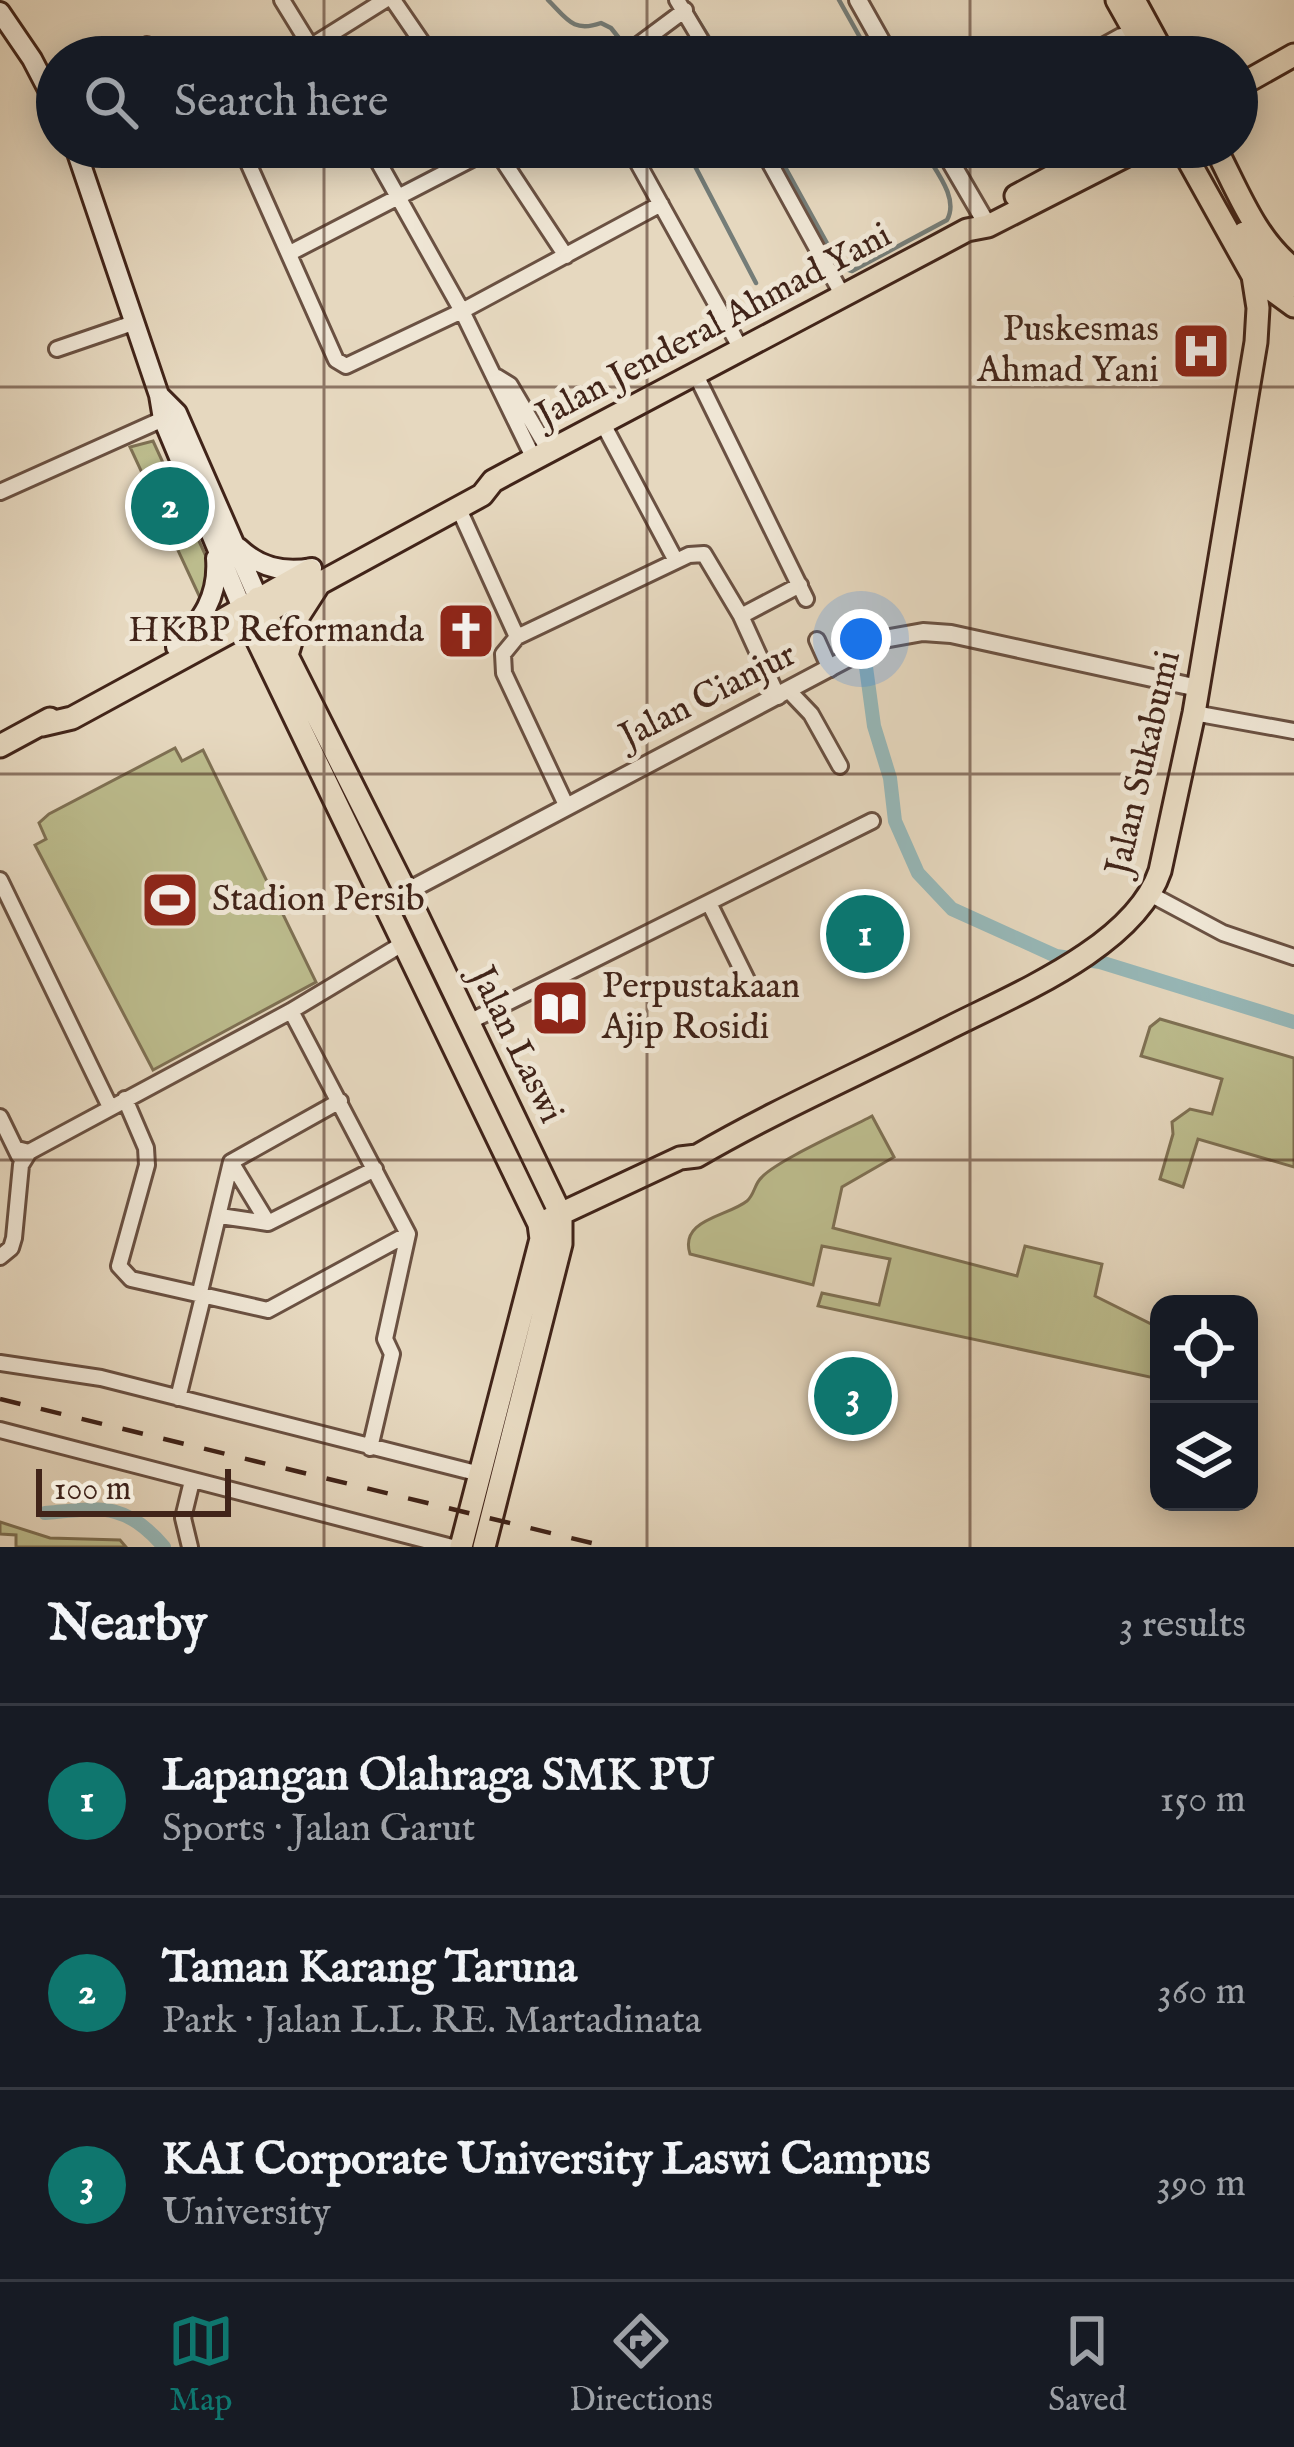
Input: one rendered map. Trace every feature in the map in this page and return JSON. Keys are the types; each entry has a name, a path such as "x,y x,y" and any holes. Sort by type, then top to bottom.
{"main road":[{"path":"1101,0 1121,36"},
{"path":"1117,0 1137,36"},
{"path":"1143,4 1156,36"},
{"path":"0,12 36,70"},
{"path":"1258,75 1294,55"},
{"path":"82,168 163,419 253,610"},
{"name":"Jalan Jenderal Ahmad Yani","path":"984,223 1073,168"},
{"name":"Jalan Jenderal Ahmad Yani","path":"319,573 458,507 493,482 602,422 1099,168"},
{"path":"1193,168 1253,275 1293,300"},
{"path":"1209,168 1254,250 1293,300"},
{"path":"1226,168 1272,252 1294,269"},
{"name":"Jalan Sukabumi","path":"551,1227 1064,968 1128,920 1150,894 1160,871 1194,713 1256,342 1253,275"},
{"path":"1256,342 1269,319 1293,300"},
{"path":"159,395 177,413 224,544 212,599 201,622 176,647"},
{"name":"Jalan Jenderal Ahmad Yani","path":"0,746 476,484 493,482"},
{"path":"210,643 278,660 319,573 278,570 224,544"},
{"name":"Jalan Jenderal Ahmad Yani","path":"42,725 72,718 210,643 253,610"},
{"name":"Jalan Laswi","path":"253,610 406,892 469,1022 551,1227"},
{"name":"Jalan Laswi","path":"278,660 404,944 551,1227"},
{"path":"456,1547 551,1227"},
{"path":"484,1547 551,1227"}],"street":[{"path":"282,0 304,36"},
{"path":"338,36 389,0 416,36"},
{"path":"858,0 878,36"},
{"path":"648,36 681,5 699,36"},
{"path":"251,168 341,365 462,311 661,204"},
{"path":"382,168 497,377 496,386 541,455"},
{"path":"290,253 453,168"},
{"path":"508,168 566,256"},
{"path":"641,168 741,349"},
{"path":"772,168 842,296"},
{"path":"954,168 984,223"},
{"path":"57,349 133,323"},
{"path":"695,373 803,592 741,616"},
{"path":"0,492 163,419"},
{"path":"602,422 676,561"},
{"path":"458,507 517,637"},
{"path":"567,807 504,674 503,654 517,637 676,561 704,554 784,694 811,714 839,766"},
{"name":"Jalan Cianjur","path":"406,892 865,649 903,635 951,634 1198,688"},
{"path":"818,640 837,665"},
{"path":"1194,713 1294,731"},
{"path":"469,1022 872,821"},
{"path":"0,880 110,1107"},
{"path":"1150,894 1206,925 1294,957"},
{"path":"710,905 747,980"},
{"path":"22,1156 291,1011 404,944"},
{"path":"291,1011 408,1234 385,1339 392,1354 370,1448"},
{"path":"125,1099 148,1156 119,1266 131,1279 268,1310 408,1234"},
{"path":"178,1398 231,1162 340,1101"},
{"path":"0,1117 22,1156 14,1238 2,1256 0,1277"},
{"path":"231,1162 268,1223"},
{"path":"220,1216 268,1223 375,1169"},
{"path":"0,1363 79,1375 480,1474"},
{"path":"0,1430 456,1547"},
{"path":"190,1547 183,1518 192,1481"}],"green space":[{"path":"153,441 210,565 202,602 130,447"},
{"name":"Stadion Persib","path":"175,748 182,761 203,750 316,982 153,1070 35,845 46,839 39,823 49,814"},
{"path":"882,907 897,938 849,962 833,930"},
{"path":"1160,1019 1294,1058 1294,1167 1198,1139 1183,1187 1160,1179 1172,1122 1190,1109 1212,1114 1222,1079 1141,1056 1150,1027"},
{"path":"872,1116 894,1157 842,1187 833,1228 1017,1276 1025,1246 1102,1264 1095,1296 1150,1324 1150,1377 818,1306 822,1293 879,1305 890,1259 822,1246 813,1285 690,1254 688,1242 698,1226 747,1201 759,1180"},
{"path":"0,1522 50,1538 120,1540 126,1547 16,1547 16,1535 0,1534"}],"waterway":[{"path":"548,0 577,25 601,23 617,36"},
{"path":"839,0 859,36"},
{"path":"691,9 708,36"},
{"path":"696,168 756,283"},
{"path":"786,168 840,267 852,271 947,220 948,192 935,168"},
{"path":"847,635 866,667 895,821 918,873 952,909 1056,956 1100,962 1294,1022"},
{"path":"45,1513 110,1511 137,1522 164,1547"}],"railway":[{"path":"0,1399 608,1547"}],"place":[{"name":"Puskesmas Ahmad Yani","path":"1201,351"},
{"name":"Taman Karang Taruna","path":"170,506"},
{"name":"HKBP Reformanda","path":"466,631"},
{"name":"Stadion Persib","path":"170,900"},
{"name":"Lapangan Olahraga SMK PU","path":"865,934"},
{"name":"Perpustakaan Ajip Rosidi","path":"560,1008"},
{"name":"KAI Corporate University Laswi Campus","path":"853,1396"}]}
